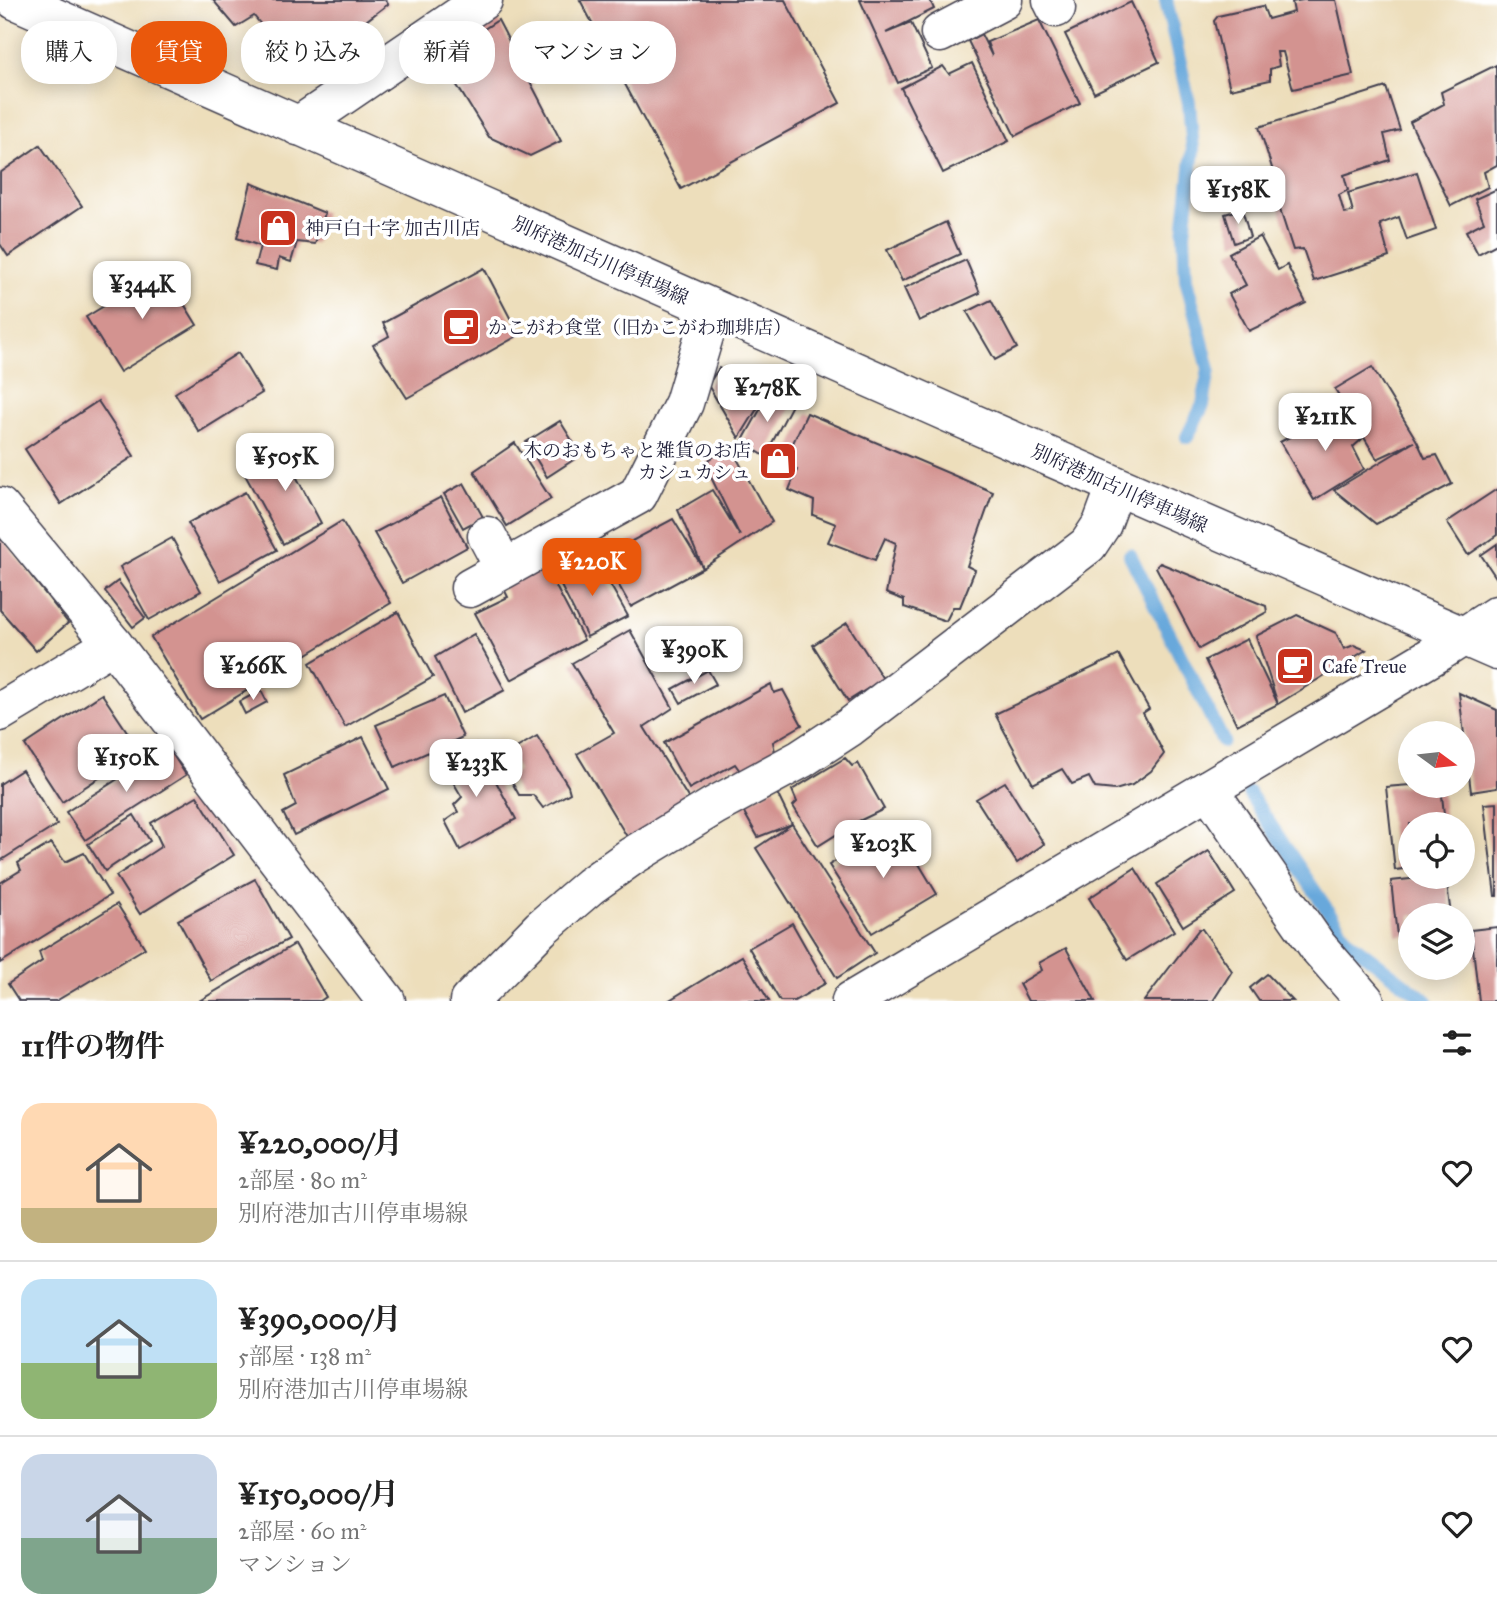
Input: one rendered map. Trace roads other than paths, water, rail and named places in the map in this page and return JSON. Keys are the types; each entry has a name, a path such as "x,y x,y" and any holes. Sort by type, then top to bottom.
{"street":[{"name":"別府港加古川停車場線","path":"15,0 712,309 1480,644"},
{"path":"298,126 483,0"},
{"path":"940,33 1003,0"},
{"path":"470,588 496,552 638,495 684,403 712,309"},
{"path":"469,1001 541,929 590,886 632,856 714,806 801,759 850,727 1088,545 1102,524 1116,486"},
{"path":"0,507 113,644 386,1001"},
{"path":"851,1001 1208,789 1480,644 1497,615"},
{"path":"0,712 113,644"},
{"path":"1208,789 1318,947 1365,1001"}],"waterway":[{"path":"1166,0 1189,103 1193,150 1184,234 1186,279 1209,369 1203,405 1187,437"},
{"path":"1130,555 1223,741"},
{"path":"1249,793 1348,941 1427,1001"}],"place":[{"name":"神戸白十字 加古川店","path":"278,228"},
{"name":"かこがわ食堂（旧かこがわ珈琲店）","path":"461,327"},
{"name":"木のおもちゃと雑貨のお店 カシュカシュ","path":"778,461"},
{"name":"Cafe Treue","path":"1295,666"}]}
